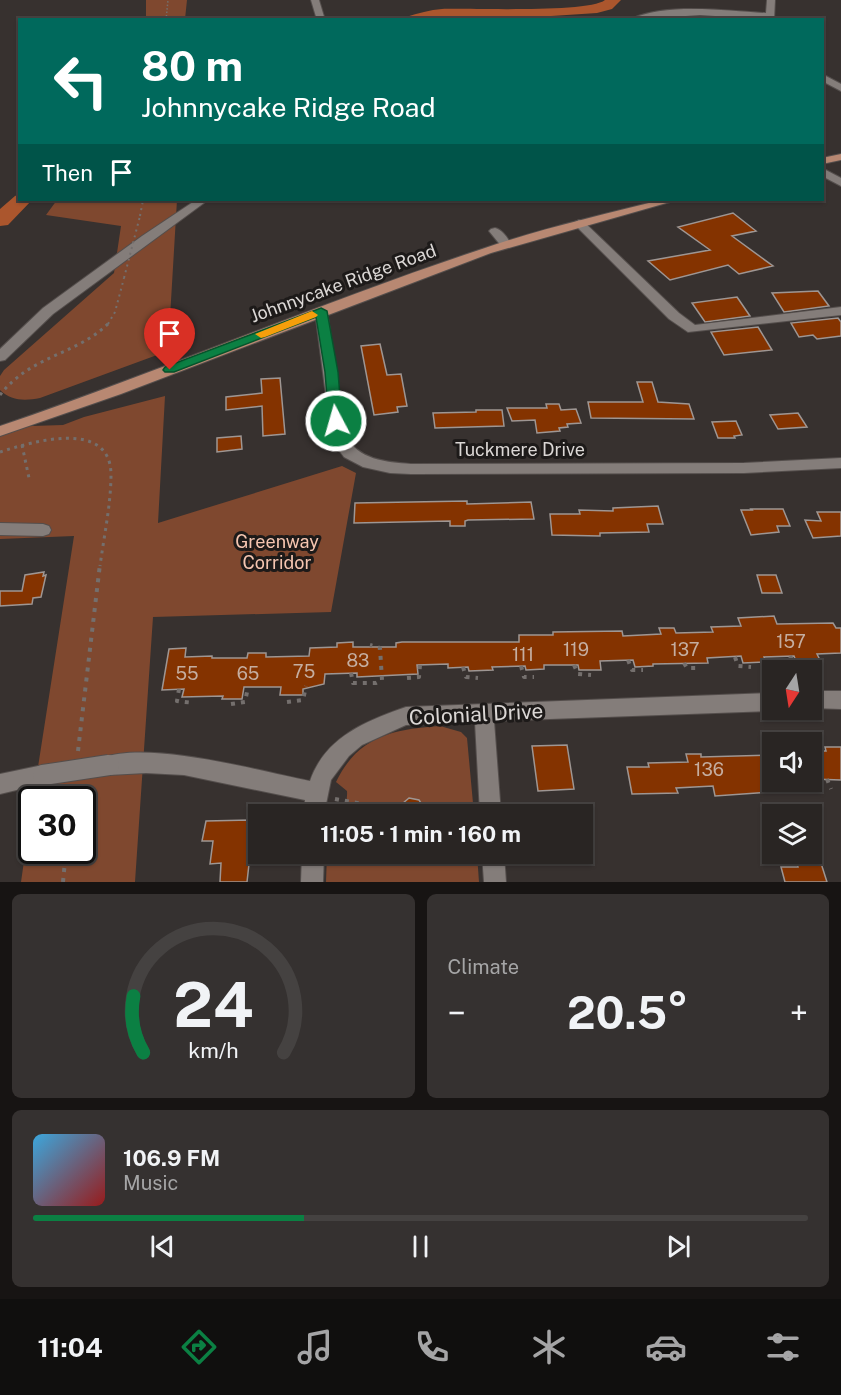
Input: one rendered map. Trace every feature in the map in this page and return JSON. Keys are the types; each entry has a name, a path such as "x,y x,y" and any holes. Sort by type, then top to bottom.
{"main road":[{"path":"824,161 841,157"},
{"name":"Johnnycake Ridge Road","path":"0,431 117,390 321,311 506,245 579,223 668,201"}],"street":[{"path":"315,0 320,18"},
{"path":"641,18 657,14 698,12 769,18 771,0"},
{"path":"824,78 841,88"},
{"path":"824,172 841,183"},
{"path":"0,357 48,311 146,238 202,201"},
{"path":"579,223 674,316 693,329 841,311"},
{"path":"495,231 506,245"},
{"name":"Tuckmere Drive","path":"321,311 341,445 350,454 367,463 411,469 744,468 841,463"},
{"path":"0,529 43,530"},
{"path":"822,700 841,700"},
{"name":"Colonial Drive","path":"323,795 333,756 375,725 406,716 762,702"},
{"path":"484,713 490,804"},
{"path":"0,784 109,765 146,763 184,765 323,795 319,804"},
{"path":"312,882 313,864"},
{"path":"494,864 495,882"}],"path":[{"path":"166,18 168,0"},
{"path":"0,395 14,377 36,362 70,349 102,330 111,320 143,201"},
{"path":"0,452 45,440 65,438 93,444 103,450 108,458 111,473 78,753"},
{"path":"22,445 29,478"},
{"path":"351,673 351,682 355,684 382,680 380,648 370,645"},
{"path":"790,656 792,660"},
{"path":"735,657 738,666 751,667"},
{"path":"628,660 632,670 643,670"},
{"path":"684,663 687,668 699,668"},
{"path":"407,678 419,677 420,665"},
{"path":"573,665 579,674 591,675"},
{"path":"521,666 524,677 534,677"},
{"path":"463,667 466,677 478,678"},
{"path":"287,702 303,700 306,686"},
{"path":"231,704 245,702 248,687"},
{"path":"178,689 177,701 194,703"},
{"path":"74,786 75,776"},
{"path":"827,779 831,789"},
{"path":"323,795 368,804"},
{"path":"63,882 65,864"}],"green space":[{"path":"146,0 187,0 185,18 146,18"},
{"path":"56,201 177,201 168,351 40,398 18,399 0,390 0,376 4,370 114,273 121,226 46,215"},
{"name":"Greenway Corridor","path":"165,396 158,523 342,466 356,473 331,612 153,617 135,882 21,882 24,864 96,864 96,786 35,786 74,536 0,539 0,427 63,425 84,417"},
{"path":"440,726 461,732 467,738 473,804 345,804 347,791 336,782 355,754 379,738 407,730"},
{"path":"327,864 478,864 479,882 326,882"}],"building":[{"path":"733,213 756,231 732,236 773,266 739,274 728,265 670,280 648,261 710,250 678,227"},
{"path":"818,291 829,306 784,312 772,293"},
{"path":"737,297 750,316 705,322 692,303"},
{"path":"838,318 841,322 841,336 817,339 813,335 799,337 791,323"},
{"path":"758,327 772,350 724,355 711,332"},
{"path":"380,344 387,375 401,374 407,406 397,407 398,412 374,415 361,346"},
{"path":"280,378 285,434 263,436 262,406 226,410 226,397 262,393 261,379"},
{"path":"637,382 652,382 658,402 689,404 694,419 591,418 588,402 643,402"},
{"path":"546,404 559,404 561,410 576,409 581,423 567,424 568,427 559,428 560,431 537,433 535,420 512,421 507,408 547,408"},
{"path":"476,410 502,410 504,426 435,428 433,413 476,412"},
{"path":"798,413 807,427 778,429 770,415"},
{"path":"736,421 742,435 734,436 735,438 718,438 712,422"},
{"path":"241,436 242,449 217,452 217,438"},
{"path":"467,501 467,504 531,502 534,519 468,520 465,521 465,526 450,526 450,521 354,523 355,503"},
{"path":"658,506 663,524 647,524 649,532 600,533 600,536 552,535 550,514 580,514 579,510 613,511 613,508"},
{"path":"783,509 790,526 777,526 779,532 751,535 741,510"},
{"path":"817,512 841,512 841,536 813,538 805,520 821,521"},
{"path":"44,572 43,576 46,575 41,597 33,598 32,604 0,606 0,591 22,591 25,575"},
{"path":"757,575 776,575 782,593 762,593"},
{"path":"774,616 777,624 833,623 836,628 841,628 841,653 817,654 820,660 796,660 794,656 764,657 765,660 762,662 743,663 741,656 707,658 708,663 653,664 653,666 635,667 633,660 600,661 601,670 579,670 578,665 544,665 544,669 526,670 525,666 492,667 493,670 469,671 468,667 448,668 448,664 417,665 418,674 357,677 357,673 325,674 324,684 303,689 303,695 280,695 281,687 244,687 242,699 222,699 223,696 182,697 184,689 162,690 169,649 186,648 185,657 247,658 248,653 266,653 266,657 309,656 310,648 337,647 337,643 353,642 353,647 396,647 396,643 402,642 519,642 519,635 553,635 553,632 622,631 623,636 661,634 659,628 674,628 676,633 713,632 711,627 741,626 738,618"},
{"path":"567,745 574,789 538,791 532,746"},
{"path":"825,747 841,747 841,780 822,779 822,751 826,751"},
{"path":"686,754 701,754 701,757 762,755 762,792 772,792 715,796 713,786 676,788 678,793 632,794 627,767 649,767 648,763 688,762"},
{"path":"409,798 419,800 422,804 402,804"},
{"path":"248,820 247,882 220,882 221,863 210,864 213,841 202,841 206,821"},
{"path":"797,864 821,864 827,882 785,882 781,867 798,867"}],"waterway":[{"path":"418,18 443,14 597,9 607,6 614,0"},
{"path":"0,220 21,201"}],"slow traffic":[{"path":"261,334 312,315"}],"route":[{"path":"170,370 321,311 336,421"}]}
